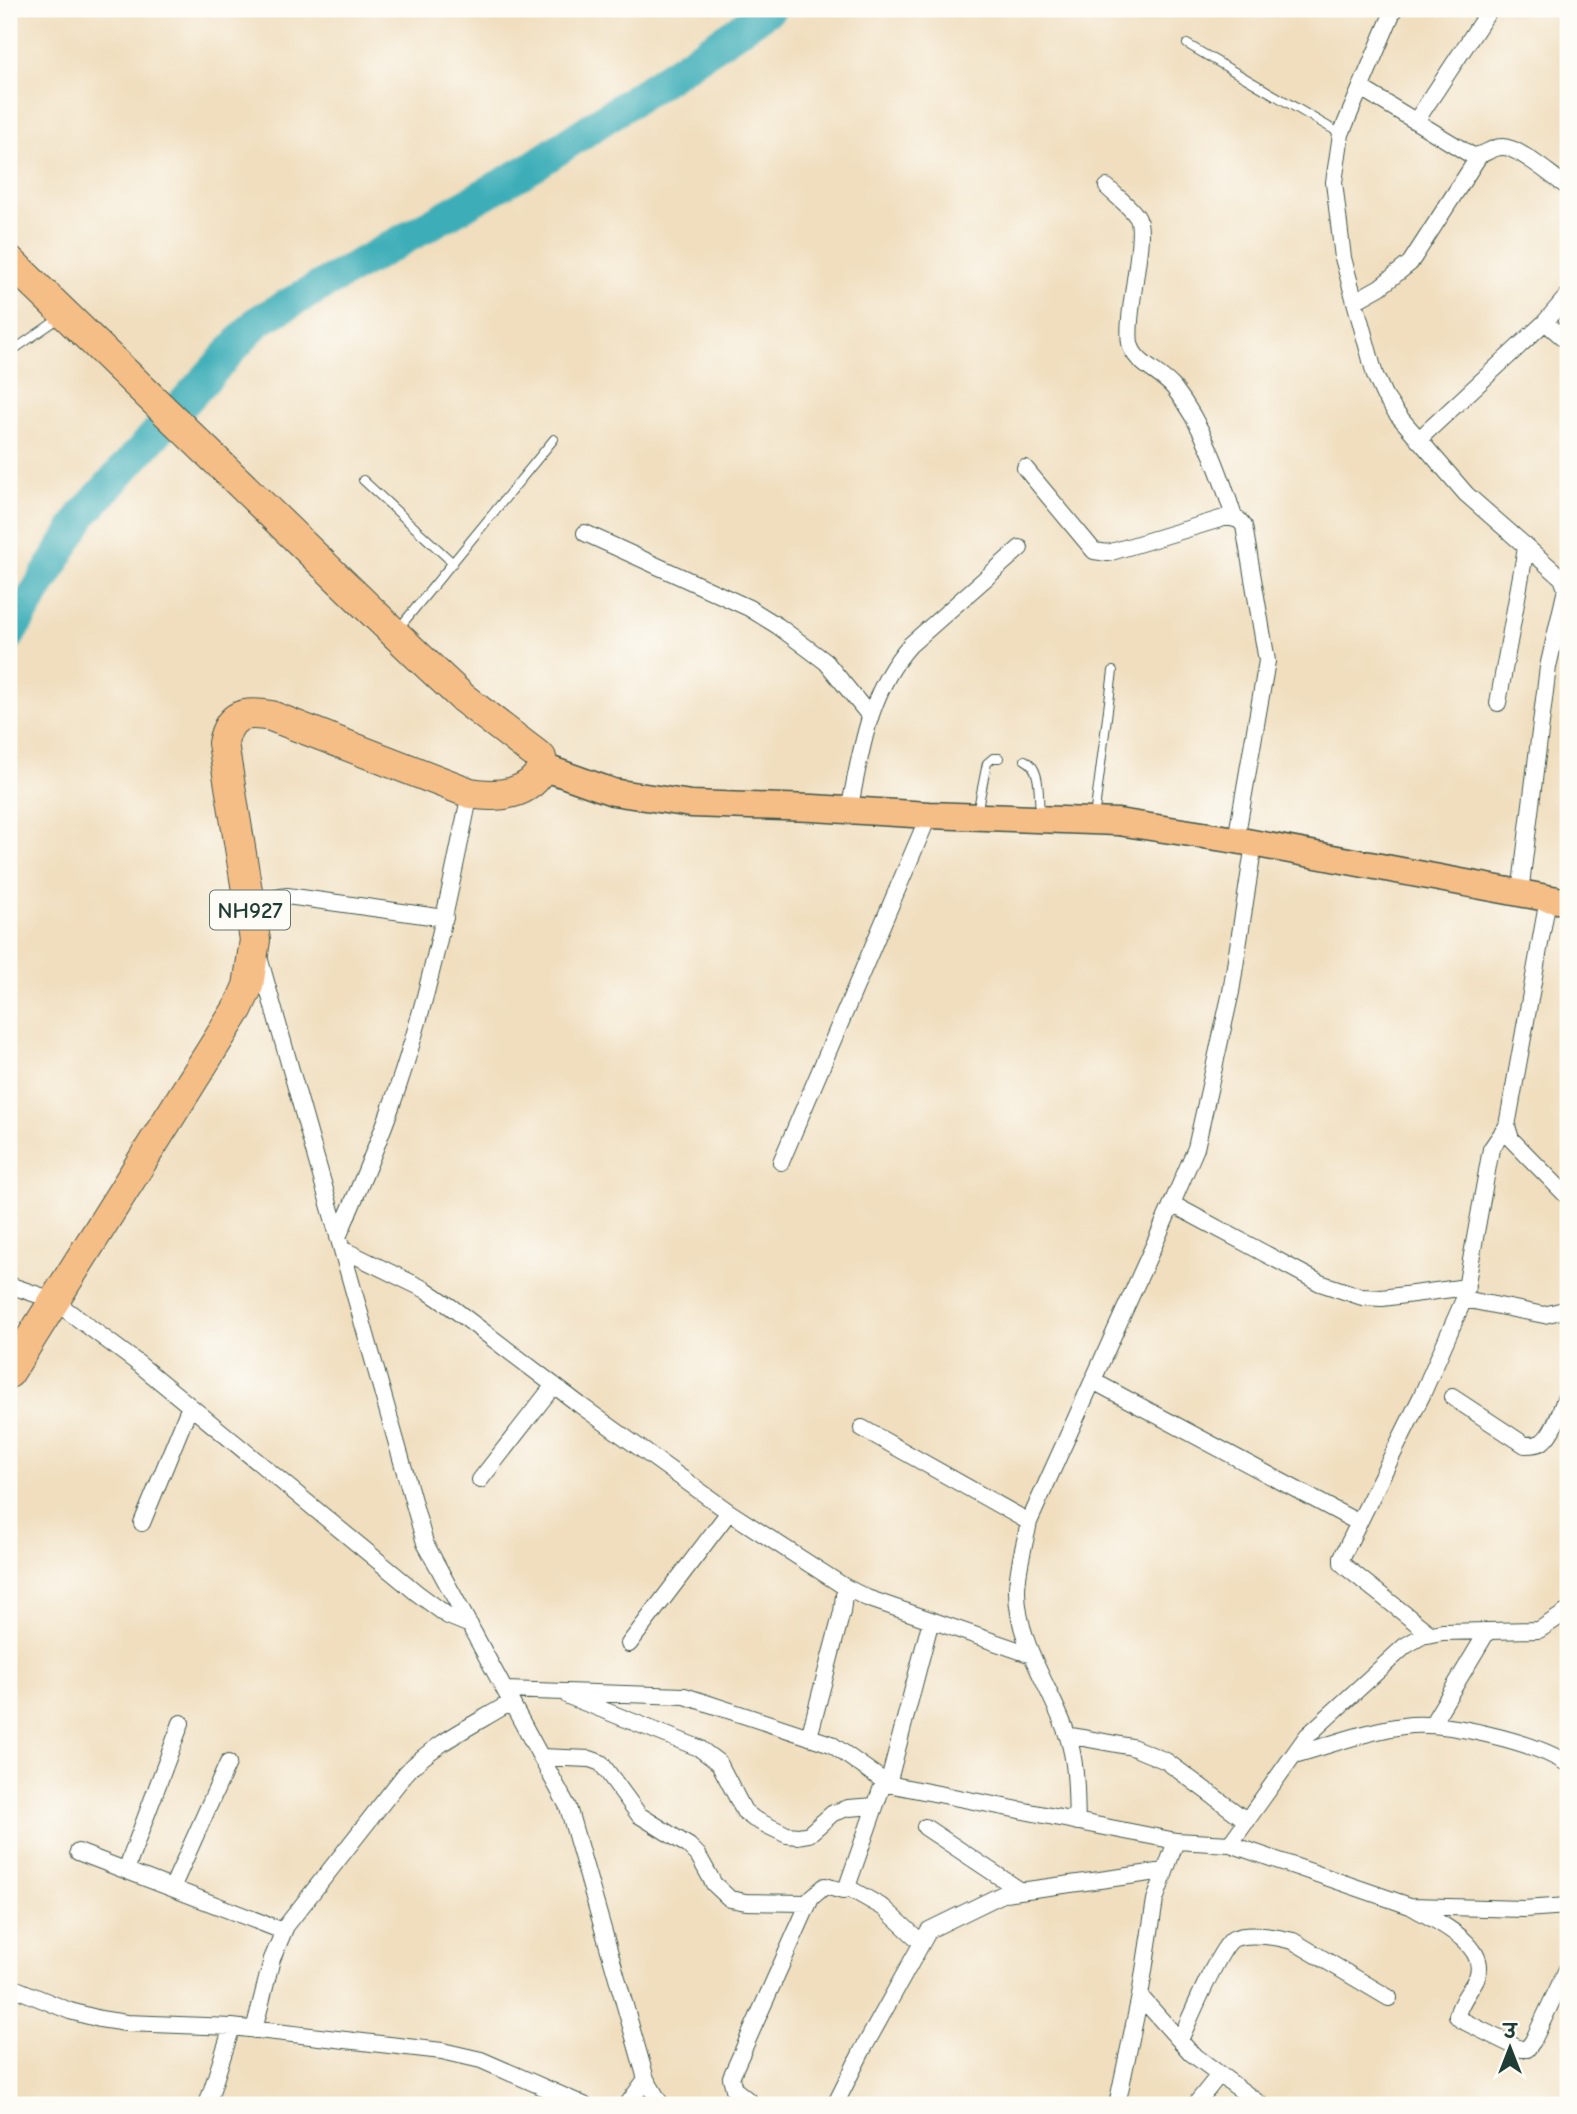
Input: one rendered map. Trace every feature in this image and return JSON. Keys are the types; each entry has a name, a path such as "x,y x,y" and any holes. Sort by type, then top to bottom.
{"highway":[{"path":"9,260 463,698 541,758 543,767"},
{"name":"NH927","path":"9,1373 238,1008 248,986 253,928 223,743 225,732 232,721 242,715 256,713 271,716 470,793 485,796 513,793 534,782 543,767"}],"main road":[{"path":"543,767 613,792 691,804 1118,822 1245,842 1558,900"}],"street":[{"path":"1394,9 1341,134 1334,182 1343,258 1375,375 1384,395 1418,440 1466,494 1562,578 1566,589 1548,667 1520,894"},
{"path":"1416,121 1490,9"},
{"path":"1361,88 1471,155 1479,156 1499,147 1513,149 1568,187"},
{"path":"1355,302 1389,281 1410,263 1479,156"},
{"path":"1077,1822 1075,1772 1068,1735 1032,1654 1019,1613 1017,1590 1029,1522 1196,1148 1231,992 1266,661 1244,526 1234,517 1212,457 1184,403 1172,386 1157,371 1138,359 1133,351 1129,325 1142,227 1137,216 1107,187"},
{"path":"1418,440 1545,322 1568,295"},
{"path":"1545,322 1568,342"},
{"path":"1026,468 1094,551 1100,553 1234,517"},
{"path":"586,533 749,608 778,626 826,662 869,715"},
{"path":"849,811 869,715 880,691 910,645 1020,548"},
{"path":"1497,704 1526,548"},
{"path":"340,1243 387,1117 413,1037 445,918 470,793"},
{"path":"780,1162 929,815"},
{"path":"445,918 287,896 267,901 253,928 425,1542 568,1807 646,2079 661,2105"},
{"path":"1430,1634 1342,1563 1342,1557 1422,1395 1465,1293 1491,1149 1507,1126 1558,900"},
{"path":"1507,1126 1511,1139 1568,1197"},
{"path":"1172,1203 1320,1283 1362,1297 1465,1293 1544,1315 1568,1309"},
{"path":"340,1243 426,1290 451,1307 729,1512 845,1587 867,1598 1032,1654"},
{"path":"9,1286 53,1300 139,1364 417,1593 448,1616 470,1625"},
{"path":"1093,1381 1359,1522"},
{"path":"480,1480 554,1385"},
{"path":"1452,1397 1525,1445 1534,1445 1541,1443 1550,1432 1568,1391"},
{"path":"142,1523 190,1406"},
{"path":"862,1428 1029,1522"},
{"path":"629,1644 729,1512"},
{"path":"809,1737 842,1612 845,1587"},
{"path":"1230,1844 1307,1736 1405,1646 1422,1636 1442,1632 1539,1630 1568,1611"},
{"path":"748,2105 749,2101 734,2088 731,2077 809,1903 817,1891 825,1886 843,1891 847,1887 875,1806 886,1783 931,1620"},
{"path":"1432,1724 1488,1632"},
{"path":"556,1692 699,1748 719,1763 744,1811 754,1819 787,1835 809,1834 833,1813 848,1808 875,1806"},
{"path":"254,2030 272,1959 283,1931 418,1761 508,1696 556,1692 685,1696 831,1744 886,1783 1176,1841 1230,1844 1410,1906 1459,1935 1474,1950 1478,1974 1458,2009 1457,2016 1520,2049 1527,2049 1561,2001 1568,1967"},
{"path":"126,1871 181,1723"},
{"path":"1294,1755 1402,1726 1432,1724 1536,1747 1568,1764"},
{"path":"1068,1735 1132,1747 1159,1758 1247,1821"},
{"path":"541,1757 590,1759 601,1763 639,1815 689,1846 698,1855 714,1884 730,1899 747,1902 809,1903"},
{"path":"172,1888 228,1763"},
{"path":"925,1827 1021,1891"},
{"path":"1117,2105 1140,1996 1155,1900 1176,1841"},
{"path":"78,1852 283,1931"},
{"path":"835,2105 929,1930 1005,1893 1165,1871"},
{"path":"847,1887 884,1908 922,1943"},
{"path":"1410,1906 1524,1909 1568,1906"},
{"path":"1180,2040 1226,1946 1241,1937 1276,1937 1293,1941 1389,1998"},
{"path":"9,1986 70,2011 100,2019 232,2027 442,2051 481,2060 584,2105"},
{"path":"1140,1996 1191,2053 1261,2105"},
{"path":"207,2105 232,2027"},
{"path":"1195,2105 1219,2075"},
{"path":"627,2105 646,2079"}],"lane":[{"path":"1187,44 1341,134"},
{"path":"9,353 76,325"},
{"path":"395,633 554,439"},
{"path":"363,480 453,563"},
{"path":"1093,821 1113,671"},
{"path":"977,816 987,763 993,758 999,758"},
{"path":"1025,760 1036,770 1041,819"}],"waterway":[{"path":"9,636 83,514 258,321 529,169 770,9"}]}
